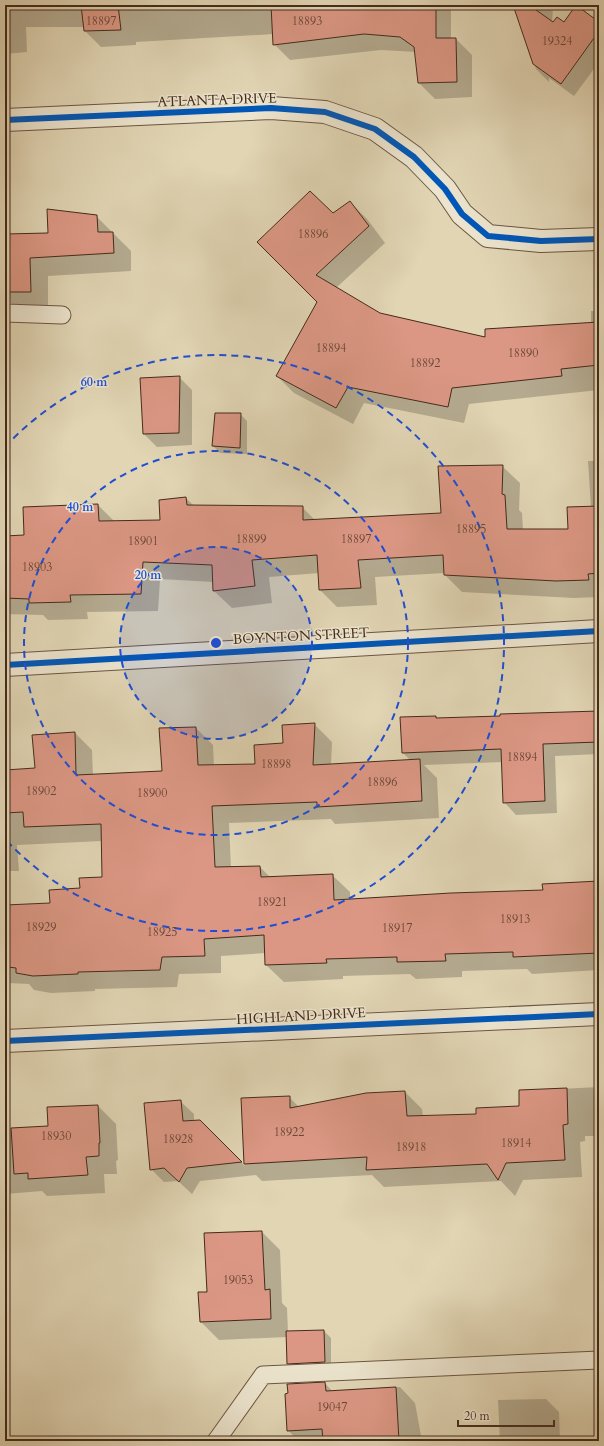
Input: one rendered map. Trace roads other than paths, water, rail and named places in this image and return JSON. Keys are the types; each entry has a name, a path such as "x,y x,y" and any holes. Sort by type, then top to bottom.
{"street":[{"name":"ATLANTA DRIVE","path":"5,120 272,108 325,112 375,129 414,158 445,188 462,214 488,236 541,241 599,239"},
{"name":"BOYNTON STREET","path":"5,665 599,631"},
{"name":"HIGHLAND DRIVE","path":"5,1041 599,1014"}],"lane":[{"path":"5,313 62,315"},
{"path":"216,1441 263,1375 599,1360"}]}
